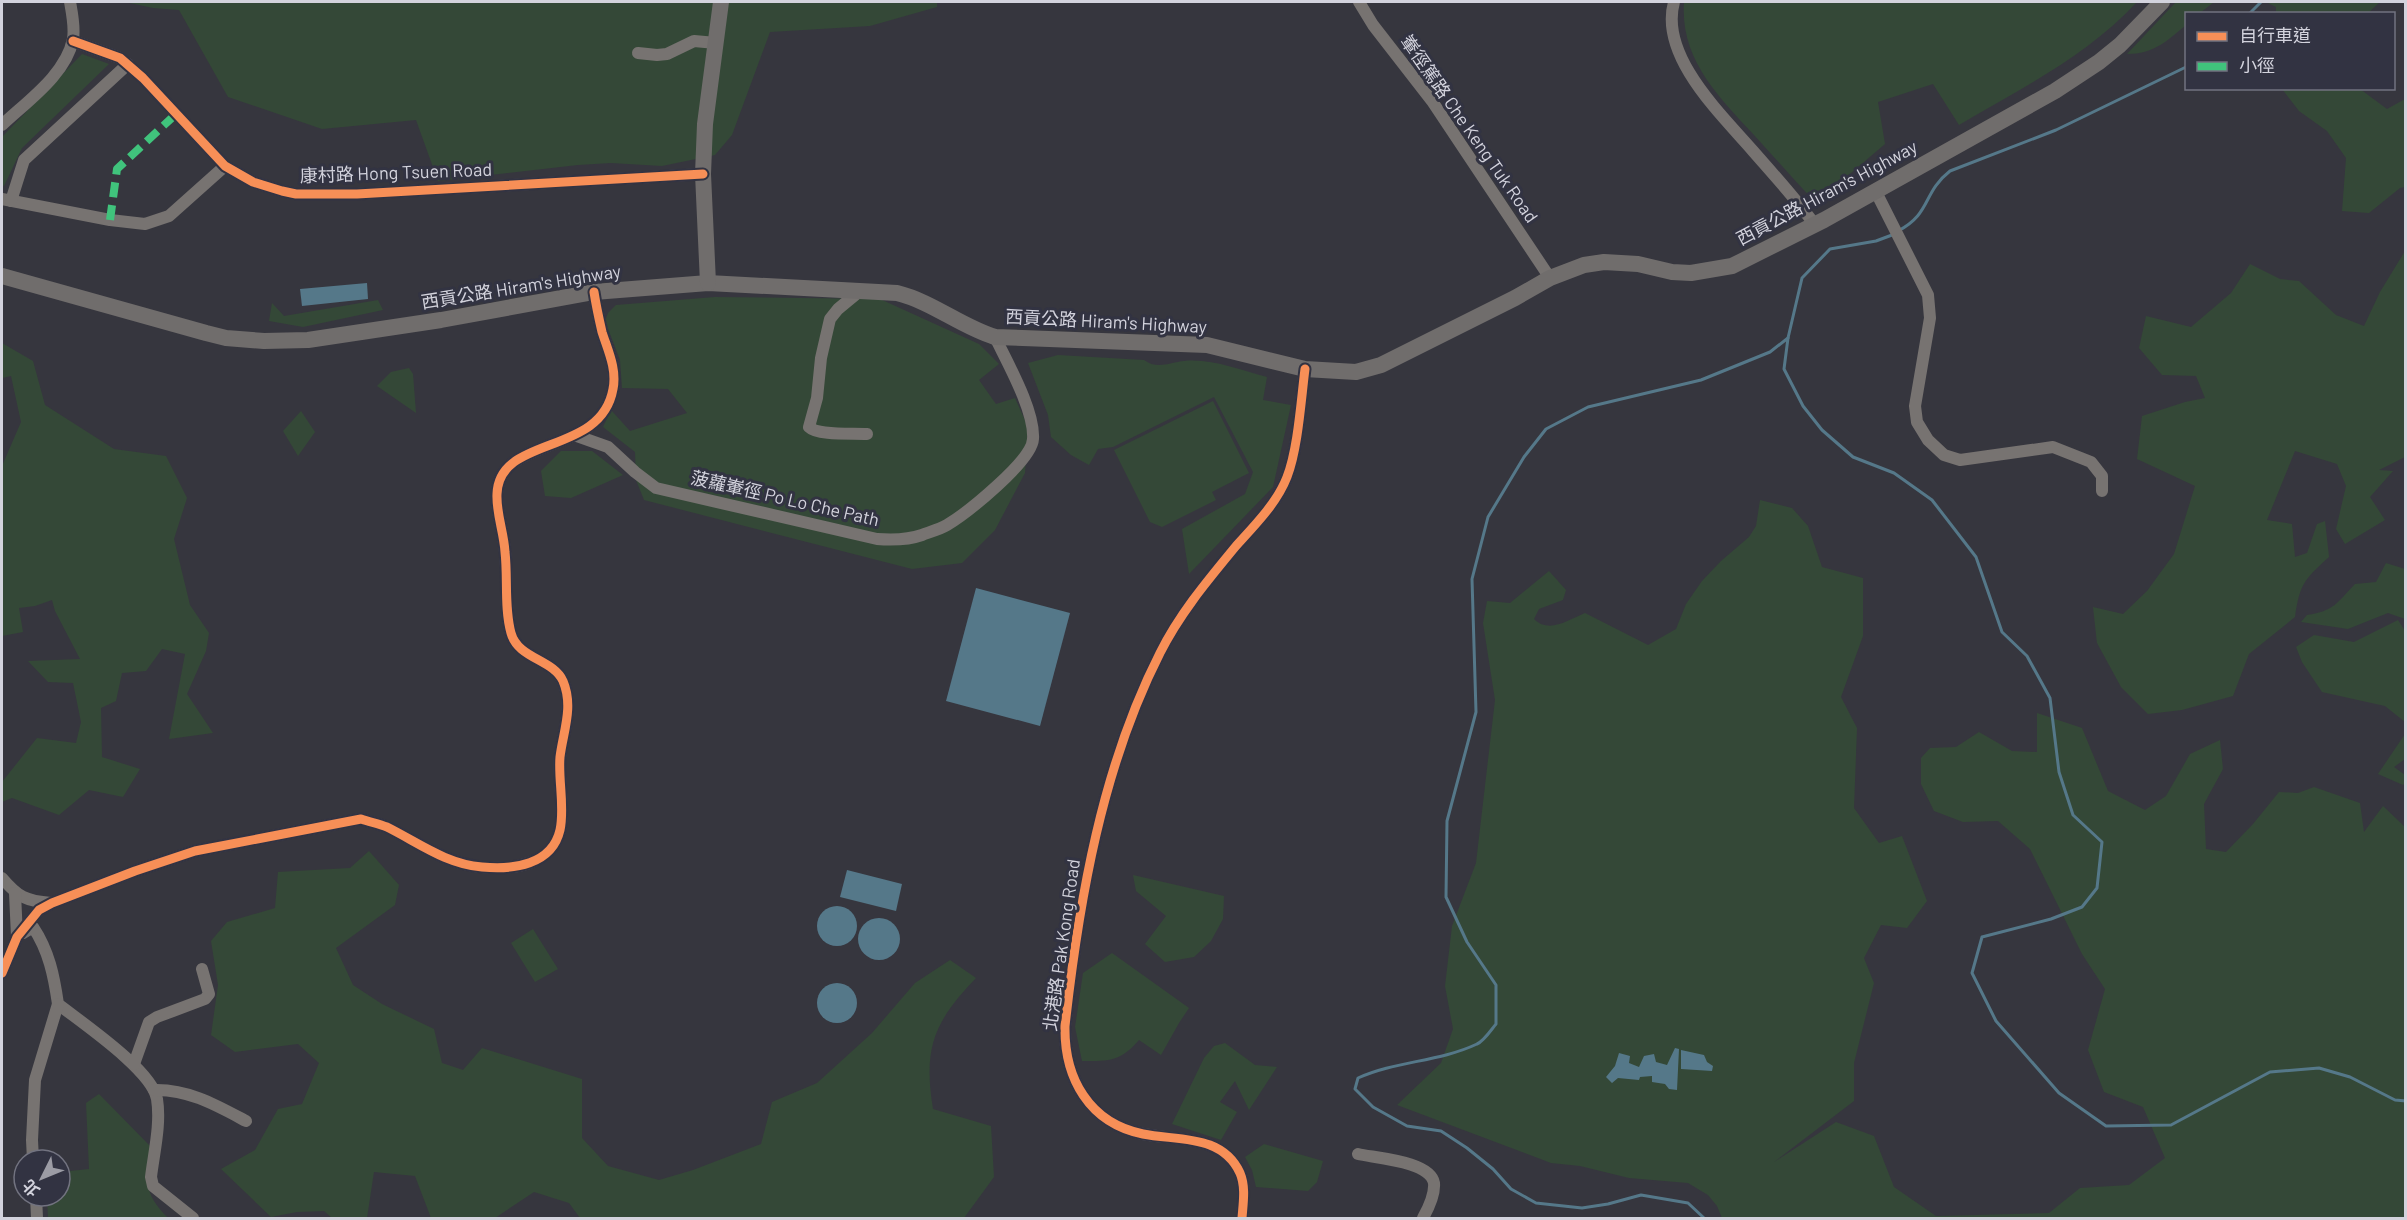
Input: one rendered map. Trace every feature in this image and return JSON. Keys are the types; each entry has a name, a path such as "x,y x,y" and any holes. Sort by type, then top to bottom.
{"main road":[{"path":"708,283 703,174 705,124 721,2"},
{"name":"西貢公路 Hiram's Highway","path":"2,276 216,335 264,341 308,340 441,320 594,292 708,283 861,290 897,293 916,298 972,330 995,337 1207,345 1305,369 1356,372 1381,365 1550,278 1584,265 1604,262 1638,264 1672,272 1711,271 1745,261 1876,192 2080,75 2120,45 2162,2"}],"street":[{"path":"2,125 54,75 73,41 70,2"},
{"name":"輋徑篤路 Che Keng Tuk Road","path":"1359,2 1373,25 1432,101 1550,278"},
{"path":"1674,2 1671,10 1674,34 1682,59 1700,90 1815,225"},
{"name":"康村路 Hong Tsuen Road","path":"73,41 112,54 128,64 225,166 260,185 296,194 357,194 703,174"},
{"path":"638,53 667,54 694,41 716,43"},
{"path":"128,64 24,160 6,200 110,220 145,224 169,216 225,166"},
{"path":"1876,192 1926,288 1930,307 1915,406 1917,422 1928,440 1944,454 1960,460 2053,447 2091,462 2102,476 2102,491"},
{"path":"861,290 838,309 830,319 821,358 817,398 808,427 813,431 821,432 867,434"},
{"path":"2,973 17,937 39,910 52,903 188,853 361,819 385,826 457,863 483,867 509,868 526,864 542,857 553,847 560,829 559,772 569,708 560,676 543,662 524,652 513,639 497,496 498,483 504,470 541,447 577,436 596,422 608,406 613,390 614,373 594,292"},
{"name":"菠蘿輋徑 Po Lo Che Path","path":"577,436 608,447 656,488 877,539 897,540 920,536 948,525 983,499 1020,464 1030,449 1034,438 1021,389 995,337"},
{"name":"北港路 Pak Kong Road","path":"1242,1218 1241,1175 1232,1160 1220,1149 1196,1140 1133,1132 1107,1119 1087,1103 1077,1088 1068,1063 1065,1026 1085,880 1119,757 1138,702 1159,654 1187,605 1262,517 1284,485 1292,463 1305,369"},
{"path":"2,878 15,893 34,902 52,903"},
{"path":"15,893 17,937"},
{"path":"17,937 33,927 39,936 52,968 58,1004 35,1080 32,1148"},
{"path":"134,1064 149,1022 205,999 209,994 202,969"},
{"path":"58,1004 134,1064 157,1096 159,1118 151,1177 153,1186 193,1218"},
{"path":"153,1090 170,1090 206,1100 246,1121"},
{"path":"1358,1154 1409,1164 1427,1172 1433,1180 1434,1188 1423,1218"}],"green space":[{"path":"125,2 937,2 937,7 870,26 770,32 732,135 715,155 662,166 611,163 578,165 438,181 416,120 322,129 228,97 179,10 153,8"},
{"path":"1684,2 2137,2 2097,39 2075,55 1959,125 1933,84 1878,102 1885,144 1816,203 1727,106 1704,75 1688,41 1684,22"},
{"path":"2176,2 2214,2 2201,12 2185,12 2185,26 2160,46 2145,52 2127,54"},
{"path":"2266,2 2380,2 2369,12 2276,12 2276,7"},
{"path":"82,54 109,64 22,148 4,186 2,185 2,137"},
{"path":"2283,90 2361,90 2387,109 2405,99 2405,187 2400,188 2369,213 2342,211 2346,158 2327,131 2299,111"},
{"path":"2405,251 2405,457 2379,470 2393,471 2370,497 2385,520 2345,544 2336,529 2346,486 2337,464 2295,451 2267,520 2292,524 2295,557 2307,553 2317,524 2325,521 2329,557 2304,583 2295,617 2249,654 2233,696 2182,710 2148,714 2121,687 2097,643 2093,607 2123,614 2147,591 2174,554 2195,486 2137,459 2142,416 2205,398 2196,376 2162,375 2139,348 2146,316 2191,327 2231,293 2250,264 2280,279 2299,281 2336,315 2364,326 2380,292"},
{"path":"715,297 880,299 979,344 999,364 979,380 996,404 1015,398 1028,427 1025,473 995,530 962,563 912,569 644,500 636,480 635,452 603,427 611,410 630,431 687,413 668,389 622,388 620,360 605,321 608,313 616,305"},
{"path":"378,300 383,310 303,327 269,321 272,303 284,316"},
{"path":"2,343 33,361 45,405 114,449 166,456 187,498 174,539 190,605 209,633 206,651 187,694 213,733 169,739 185,654 162,649 146,671 122,673 116,701 101,708 102,757 140,769 123,797 89,790 59,815 12,798 2,802 2,782 37,738 76,743 81,722 73,683 48,682 28,661 80,659 55,611 52,600 35,606 19,608 23,632 2,636 2,466 21,422 11,376 2,378"},
{"path":"1058,355 1144,360 1154,365 1184,361 1215,363 1267,377 1263,400 1291,405 1273,487 1189,574 1182,529 1245,494 1253,472 1214,397 1113,447 1098,449 1089,465 1071,455 1051,437 1048,415 1028,363"},
{"path":"409,368 413,374 416,413 377,386 391,372"},
{"path":"1213,401 1249,473 1212,492 1216,500 1162,527 1150,522 1114,450"},
{"path":"301,411 315,432 298,456 283,431"},
{"path":"561,451 592,451 623,475 571,498 545,496 541,471"},
{"path":"1760,500 1792,508 1808,526 1822,567 1863,578 1863,636 1841,697 1857,728 1854,808 1879,843 1902,836 1927,901 1907,928 1881,925 1864,958 1874,983 1854,1063 1854,1101 1774,1162 1836,1122 1874,1136 1894,1187 1936,1216 2049,1213 2080,1188 2129,1185 2165,1158 2143,1107 2104,1092 2088,1050 2105,989 2082,954 2030,849 1998,821 1963,822 1934,811 1921,784 1921,758 1930,748 1956,747 1979,732 2012,751 2037,752 2037,713 2082,728 2108,791 2145,810 2166,796 2190,754 2220,740 2223,769 2204,804 2206,849 2226,852 2279,792 2298,793 2314,787 2360,803 2364,832 2383,806 2405,827 2405,1218 1722,1218 1717,1206 1708,1195 1688,1183 1629,1178 1580,1166 1551,1163 1397,1105 1441,1063 1453,1029 1445,986 1452,926 1476,863 1495,700 1483,623 1487,601 1510,603 1549,571 1566,590 1563,600 1539,609 1534,619 1552,626 1585,613 1648,645 1676,629 1686,604 1702,581 1749,537 1756,526"},
{"path":"2386,563 2405,569 2405,619 2388,613 2348,629 2301,622 2307,615 2323,611 2334,605 2355,584 2376,582"},
{"path":"2398,620 2405,631 2405,722 2385,706 2322,692 2302,662 2296,647 2314,635 2354,642"},
{"path":"2405,734 2405,759 2394,767 2405,775 2403,785 2378,774"},
{"path":"369,851 399,885 395,905 336,948 353,985 382,1004 434,1029 442,1063 463,1070 482,1048 582,1079 582,1138 608,1166 659,1180 693,1170 761,1144 772,1102 817,1083 872,1033 915,983 950,960 976,978 950,1008 935,1037 930,1069 933,1109 991,1126 994,1177 964,1218 580,1218 569,1203 534,1192 495,1218 431,1218 415,1176 374,1172 367,1218 332,1218 324,1211 297,1212 271,1217 221,1169 255,1150 278,1109 302,1104 319,1063 298,1044 235,1052 211,1035 218,985 211,941 227,922 275,908 278,872 350,868"},
{"path":"1133,875 1224,896 1223,919 1211,941 1194,957 1165,962 1145,944 1166,916 1136,891"},
{"path":"533,929 558,969 535,982 511,943"},
{"path":"1112,953 1189,1008 1161,1055 1139,1040 1126,1053 1114,1059 1082,1061 1075,1027 1083,973"},
{"path":"1225,1043 1255,1065 1277,1067 1249,1110 1235,1081 1220,1102 1237,1112 1221,1140 1172,1124 1204,1058 1214,1046"},
{"path":"99,1094 150,1146 148,1185 150,1193 168,1218 48,1218 48,1208 72,1208 72,1171 89,1169 86,1103"},
{"path":"1264,1144 1323,1161 1317,1182 1308,1191 1256,1187 1252,1170 1245,1157"}],"water":[{"path":"367,283 368,299 302,306 300,289"},
{"path":"976,588 1070,613 1040,726 946,701"},
{"path":"847,870 902,884 896,911 840,897"},
{"path":"837,906 851,912 857,926 851,940 837,946 823,940 817,926 823,912"},
{"path":"879,918 894,924 900,939 894,954 879,960 864,954 858,939 864,924"},
{"path":"837,983 845,984 851,989 856,995 856,1011 851,1017 845,1022 837,1023 829,1022 823,1017 818,1011 817,1003 818,995 823,989 829,984"},
{"path":"1675,1048 1679,1049 1677,1090 1669,1089 1665,1084 1652,1082 1652,1076 1640,1077 1639,1080 1618,1078 1612,1083 1606,1077 1615,1066 1619,1053 1630,1056 1629,1063 1639,1067 1644,1056 1654,1054 1656,1062 1667,1065"},
{"path":"1681,1050 1704,1055 1707,1062 1713,1066 1712,1071 1681,1069"}],"waterway":[{"path":"2251,12 2261,2"},
{"path":"1898,231 1917,217 1935,187 1950,171 2056,130 2185,67"},
{"path":"1892,235 1876,241 1830,249 1802,278 1788,338 1784,369 1803,406 1822,430 1853,457 1894,473 1932,500 1976,557 2002,632 2027,656 2050,698 2059,772 2073,815 2102,842 2097,888 2082,907 2051,919 1982,937 1972,973 1996,1021 2059,1093 2106,1126 2171,1125 2270,1072 2319,1068 2350,1077 2395,1100 2406,1101"},
{"path":"1704,1218 1688,1203 1641,1195 1582,1208 1536,1203 1511,1189 1493,1169 1441,1131 1407,1126 1373,1107 1355,1089 1358,1078 1372,1072 1448,1055 1480,1043 1496,1024 1496,985 1467,942 1446,897 1447,821 1476,712 1472,579 1488,517 1524,457 1546,429 1588,407 1701,380 1770,352 1788,338"}],"marked path":[{"path":"110,220 117,169 176,114"}],"cycle path":[{"path":"73,41 120,58 143,78 225,166 253,182 296,194 357,194 703,174"},
{"path":"2,973 17,937 39,910 135,871 195,851 361,819 387,827 433,852 469,865 494,868 518,866 530,863 549,851 556,842 560,830 562,803 560,757 568,700 563,681 558,674 521,648 511,633 506,562 497,494 502,475 514,462 590,426 605,411 613,389 614,374 594,292"},
{"path":"1242,1218 1244,1196 1242,1178 1232,1160 1222,1151 1211,1145 1143,1134 1124,1128 1108,1120 1094,1109 1083,1095 1069,1063 1065,1026 1086,883 1108,788 1123,742 1140,697 1176,624 1215,571 1265,513 1283,487 1294,453 1305,369"}]}
